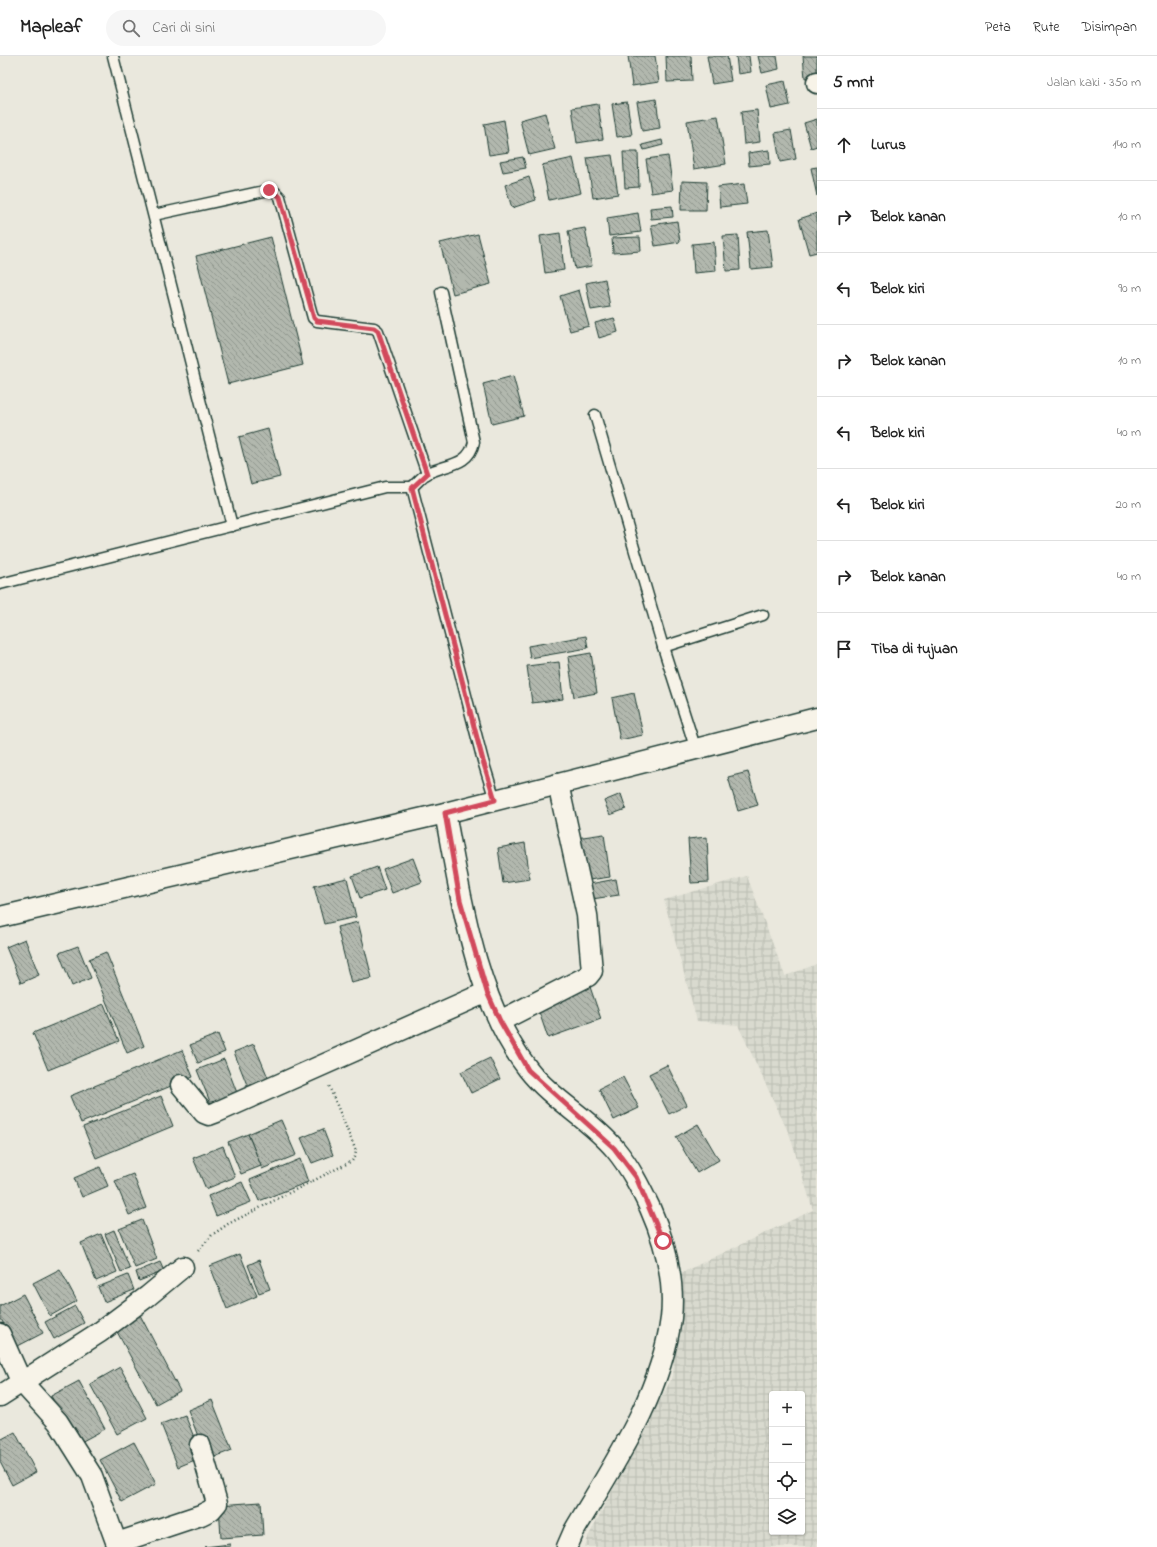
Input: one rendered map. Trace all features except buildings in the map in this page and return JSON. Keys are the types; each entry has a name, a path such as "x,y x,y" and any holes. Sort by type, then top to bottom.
{"street":[{"path":"0,917 445,813 817,718"},
{"path":"500,1021 588,976 592,970 587,915 558,784"},
{"path":"445,813 460,900 487,992 500,1021 528,1070 614,1148 636,1177 663,1241 670,1281 671,1317 664,1353 648,1398 627,1439 574,1531 567,1547"},
{"path":"181,1085 204,1112 209,1115 321,1067 487,992"},
{"path":"0,1396 21,1381 100,1332 148,1296 183,1267"},
{"path":"0,1334 21,1381 58,1422 92,1476 118,1545 201,1515 211,1510 217,1503 200,1445"}],"lane":[{"path":"113,56 232,526"},
{"path":"154,215 269,190 274,191 280,197 314,318 317,321 374,328 378,331 427,474"},
{"path":"0,584 385,487 412,488 427,474 462,461 472,453 474,442 442,292"},
{"path":"595,414 663,647 696,750"},
{"path":"412,488 483,761 495,800"},
{"path":"663,647 762,615"}],"path":[{"path":"183,1267 212,1235 228,1224 352,1161 356,1157 356,1151 321,1067"}],"shaded area":[{"path":"747,876 785,976 817,964 817,1547 585,1547 589,1535 673,1376 679,1274 813,1210 790,1136 738,1025 697,1021 664,900"}],"route":[{"path":"269,190 274,191 280,197 311,312 314,318 317,321 374,328 380,334 427,474 412,488 483,761 495,800 445,813 460,900 487,992 500,1021 528,1070 585,1120 614,1148 636,1177 663,1241"}]}
